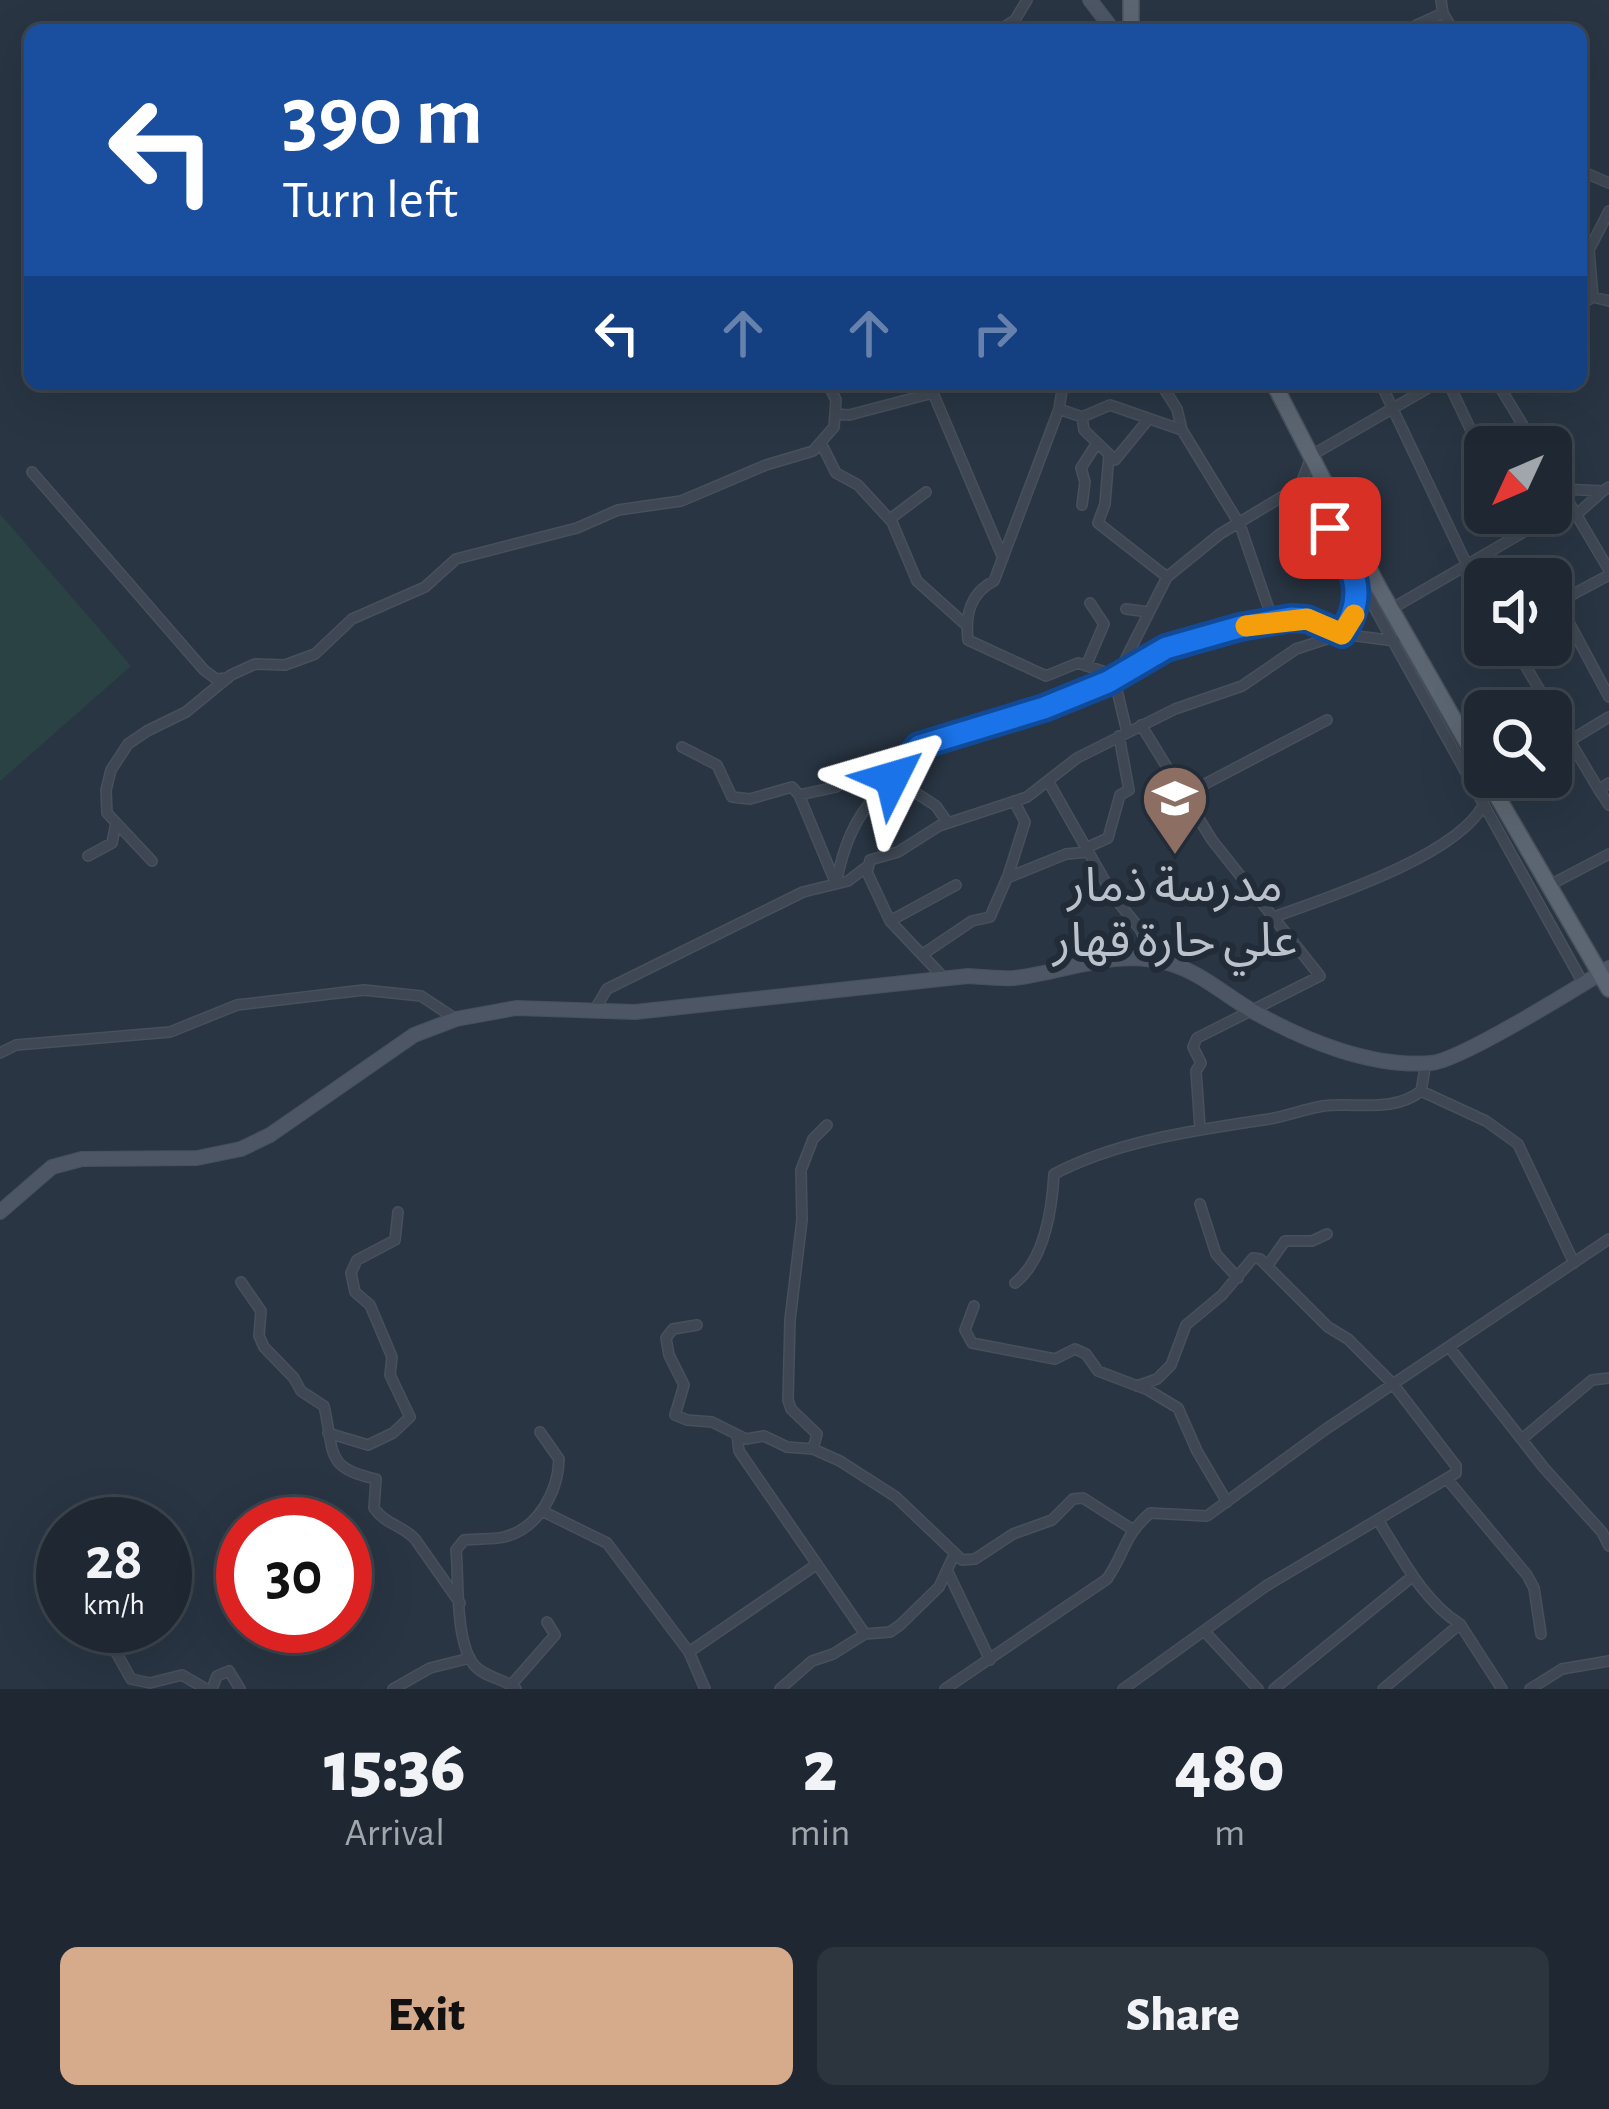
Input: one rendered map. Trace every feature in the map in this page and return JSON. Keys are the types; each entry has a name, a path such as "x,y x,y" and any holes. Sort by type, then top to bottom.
{"main road":[{"path":"1277,390 1391,610 1464,738"},
{"path":"1498,798 1604,971 1609,989"}],"street":[{"path":"1009,24 1027,0"},
{"path":"1090,0 1108,24"},
{"path":"1441,0 1449,24"},
{"path":"1419,24 1443,13"},
{"path":"1593,297 1589,250 1609,211"},
{"path":"1587,300 1593,297 1609,301"},
{"path":"152,861 107,813 111,770 128,744 186,712 228,678 255,664 285,665 315,654 352,619 425,587 456,559 577,528 618,510 681,501 813,451 834,427 836,400 831,390"},
{"path":"835,414 849,416 927,390 1003,558"},
{"path":"1063,390 994,581 982,587 970,604 968,640 1046,676 1078,663 1115,677"},
{"path":"1165,390 1177,409 1182,430 1240,525 1273,621"},
{"path":"1384,390 1465,558"},
{"path":"1006,879 1108,838 1120,795 1129,790 1115,677 1167,577 1220,534 1300,486 1312,455 1424,390"},
{"path":"1452,390 1469,426"},
{"path":"1502,390 1523,426"},
{"path":"1059,410 1082,417 1110,405 1182,430"},
{"path":"1082,417 1084,430 1115,460 1148,421"},
{"path":"821,443 836,472 858,485 890,519 917,581 966,625"},
{"path":"1082,505 1085,482 1081,468 1097,443"},
{"path":"1109,454 1099,523 1167,577"},
{"path":"1312,455 1330,528 1582,983"},
{"path":"32,472 204,670 216,679 228,678"},
{"path":"1572,489 1606,489"},
{"path":"1572,594 1609,572 1573,510 1606,489"},
{"path":"890,519 926,492"},
{"path":"1480,558 1520,534"},
{"path":"1391,610 1464,567"},
{"path":"945,979 890,921 867,872 870,860 898,852 948,823 1028,797 1077,758 1123,734 1242,686 1296,649 1342,634 1354,616 1356,574"},
{"path":"1087,666 1104,624 1090,603"},
{"path":"1126,609 1149,612"},
{"path":"799,795 836,788 880,759 1044,708 1166,648 1273,621 1307,619 1342,634 1395,641"},
{"path":"1572,634 1609,697"},
{"path":"1572,740 1609,717"},
{"path":"1184,795 1327,720"},
{"path":"1141,725 1212,840 1320,976 1197,1038 1193,1047 1201,1063 1196,1071 1200,1128"},
{"path":"1572,744 1604,786 1609,805"},
{"path":"836,884 850,830 919,746"},
{"path":"682,747 717,765 732,797 750,799 792,787 836,884"},
{"path":"892,778 936,806 948,823"},
{"path":"1048,781 1156,961"},
{"path":"923,954 972,921 990,917 1025,822 1014,801"},
{"path":"1274,917 1370,882 1425,854 1476,820 1484,804"},
{"path":"88,856 112,844 116,823"},
{"path":"1548,886 1609,854"},
{"path":"594,1011 607,989 803,892 848,881 869,865"},
{"path":"890,921 956,885"},
{"path":"0,1212 52,1167 82,1159 197,1158 241,1149 270,1135 413,1035 456,1019 516,1008 635,1012 945,979 1012,978 1124,955 1171,963 1228,993 1252,1012 1313,1040 1379,1060 1435,1064 1604,971"},
{"path":"0,1053 16,1045 170,1032 237,1005 364,990 421,996 456,1019"},
{"path":"1015,1283 1033,1261 1044,1232 1054,1174 1073,1164 1200,1128 1325,1106 1365,1108 1414,1097 1421,1091 1426,1063"},
{"path":"1421,1091 1486,1121 1518,1144 1574,1263"},
{"path":"813,1449 817,1434 788,1400 790,1320 800,1241 801,1170 813,1139 827,1126"},
{"path":"1200,1204 1216,1254 1238,1278"},
{"path":"328,1433 368,1445 410,1417 390,1375 392,1357 370,1305 355,1292 352,1273 357,1260 395,1240 398,1212"},
{"path":"1268,1265 1285,1241 1312,1241 1328,1234"},
{"path":"945,1689 1108,1579 1132,1529 1150,1513 1207,1516 1609,1239"},
{"path":"1123,1689 1266,1586 1456,1473 1456,1466 1393,1384 1268,1265 1253,1258 1186,1325 1172,1365 1156,1379 1137,1386"},
{"path":"241,1282 261,1311 262,1343 301,1391 324,1406 341,1470 376,1479 374,1508 387,1523 416,1539 460,1603"},
{"path":"974,1306 965,1330 972,1343 1055,1359 1075,1349 1086,1354 1099,1371 1169,1402 1183,1414 1191,1440 1227,1502"},
{"path":"698,1325 673,1328 666,1338 684,1385 675,1414 712,1422 752,1440 764,1436 788,1447 813,1449 840,1461 896,1497 962,1560 975,1559 1013,1534 1052,1520 1068,1501 1078,1498 1132,1529"},
{"path":"1449,1347 1609,1546"},
{"path":"1522,1439 1592,1380 1609,1378"},
{"path":"540,1432 559,1460 554,1485 542,1511 520,1531 460,1544 456,1550 458,1622 479,1670 514,1687 555,1635 547,1622"},
{"path":"737,1435 739,1451 865,1634"},
{"path":"1447,1479 1527,1575 1534,1588 1540,1634"},
{"path":"542,1511 607,1543 689,1652 705,1689"},
{"path":"1378,1520 1413,1576 1446,1615 1460,1624 1502,1689"},
{"path":"781,1689 812,1661 865,1634 890,1632 900,1625 939,1587 954,1555"},
{"path":"689,1652 816,1565"},
{"path":"947,1570 990,1660"},
{"path":"1274,1689 1413,1576"},
{"path":"1383,1689 1460,1624"},
{"path":"1205,1632 1258,1689"},
{"path":"117,1653 130,1679 150,1683 182,1675 200,1688 229,1671 240,1689"},
{"path":"393,1689 430,1668 470,1658"},
{"path":"1530,1689 1562,1669 1609,1660"}],"green space":[{"path":"0,514 131,666 0,781"}],"slow traffic":[{"path":"1246,626 1307,619 1342,634 1354,615"}],"place":[{"name":"مدرسة ذمار علي حارة قهار","path":"1175,857"}],"route":[{"path":"892,778 919,746 1044,708 1108,682 1166,648 1291,618 1307,619 1342,634 1354,616 1356,574 1330,528"}]}
